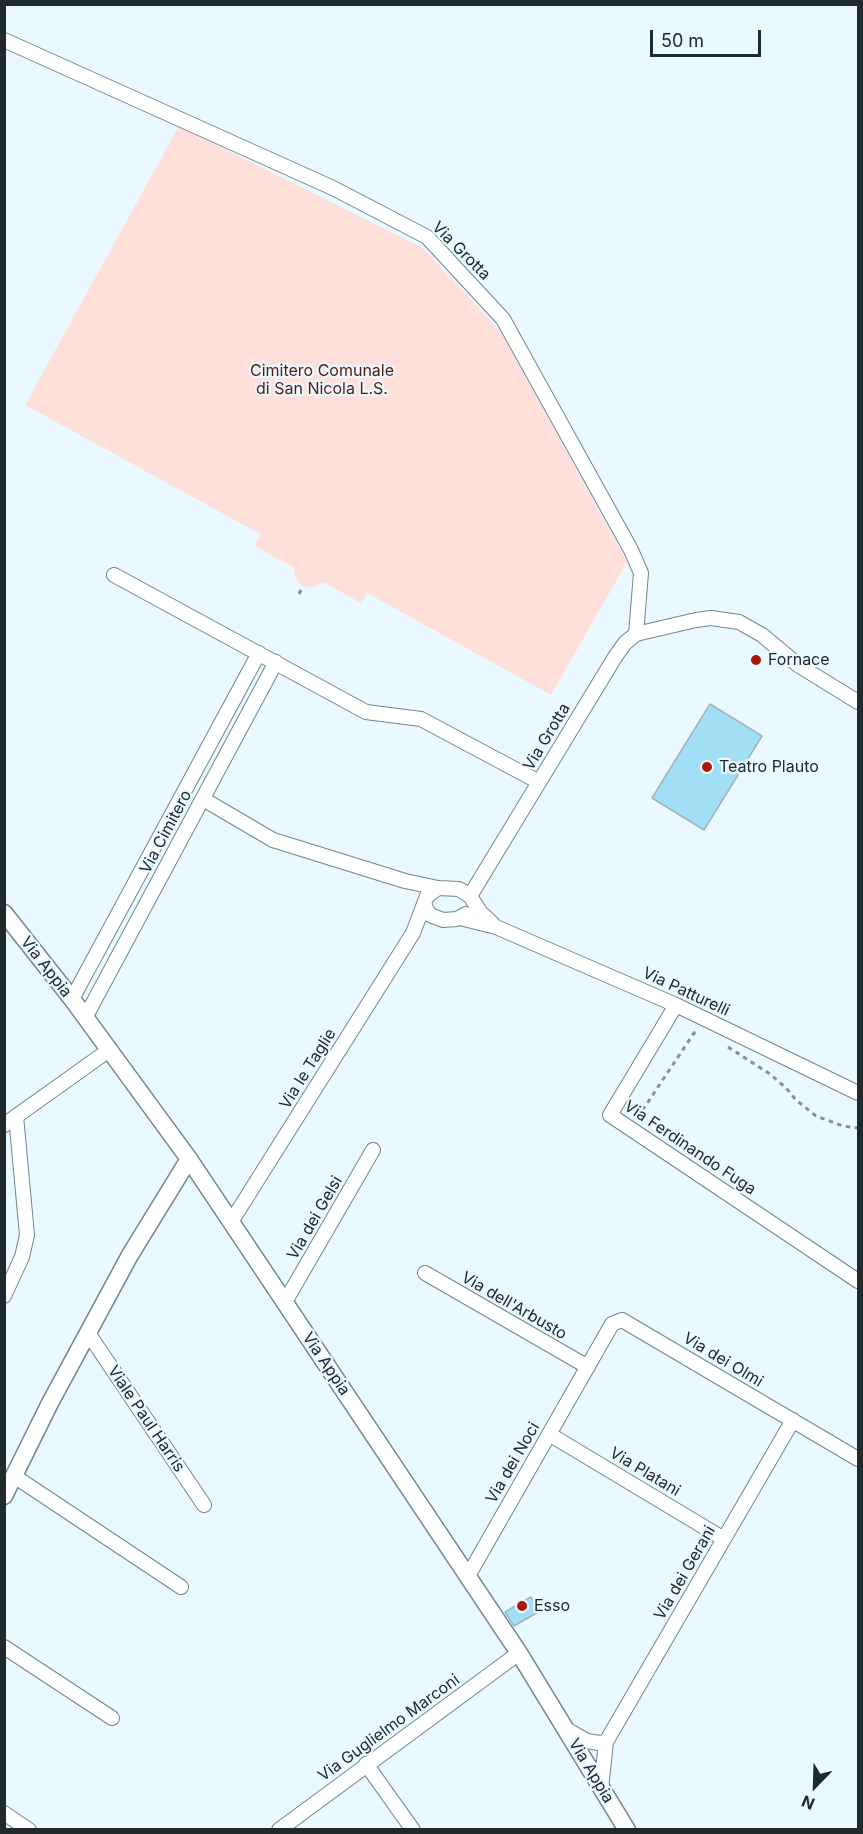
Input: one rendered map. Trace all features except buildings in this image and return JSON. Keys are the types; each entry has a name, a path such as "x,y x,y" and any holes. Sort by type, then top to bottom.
{"street":[{"name":"Via Grotta","path":"4,40 333,188 427,237 503,319 631,550 641,573 636,634 625,643 615,657 467,896"},
{"path":"114,575 366,712 421,719 539,782"},
{"path":"636,634 711,618 739,622 762,635 798,665 858,702"},
{"name":"Via Cimitero","path":"72,999 259,653"},
{"name":"Via Cimitero","path":"85,1018 276,662"},
{"path":"203,799 273,840 405,881 467,896 468,911 460,918"},
{"path":"405,881 424,903 426,911 436,917"},
{"path":"424,903 432,891 438,888"},
{"name":"Via Patturelli","path":"467,896 496,927"},
{"name":"Via le Taglie","path":"231,1222 413,933 424,903"},
{"name":"Via Appia","path":"4,913 72,999 189,1159 519,1653 627,1830"},
{"name":"Via Patturelli","path":"436,917 450,921 460,918 496,927 676,1005 858,1093"},
{"name":"Via le Taglie","path":"413,933 436,917"},
{"name":"Via Ferdinando Fuga","path":"676,1005 610,1115 858,1281"},
{"path":"4,1296 22,1257 27,1235 8,1122 108,1050"},
{"name":"Via dei Gelsi","path":"285,1302 373,1150"},
{"path":"4,1496 129,1255 189,1159"},
{"name":"Via dell'Arbusto","path":"425,1273 588,1367"},
{"name":"Via dei Olmi","path":"588,1367 612,1324 622,1320 858,1459"},
{"name":"Viale Paul Harris","path":"88,1333 204,1505"},
{"name":"Via dei Noci","path":"468,1576 588,1367"},
{"name":"Via dei Gerani","path":"601,1789 606,1742 793,1420"},
{"name":"Via Platani","path":"549,1434 724,1539"},
{"path":"14,1476 181,1587"},
{"path":"4,1647 112,1719"},
{"name":"Via Guglielmo Marconi","path":"279,1830 519,1653"},
{"path":"565,1728 587,1741 606,1742"},
{"path":"366,1764 412,1830"},
{"path":"4,1813 29,1830"}],"path":[{"path":"299,594 303,586"},
{"path":"644,1125 641,1119 642,1111 694,1033 700,1030 707,1033"},
{"path":"726,1046 770,1074 816,1116 843,1126 858,1128"}],"green space":[{"name":"Cimitero Comunale di San Nicola L.S.","path":"179,126 423,248 500,331 627,562 551,695 367,593 361,603 323,582 313,588 303,586 295,578 294,568 255,546 260,534 25,405"}],"place":[{"name":"Fornace","path":"756,660"},
{"name":"Teatro Plauto","path":"707,767"},
{"name":"Esso","path":"522,1606"}]}
